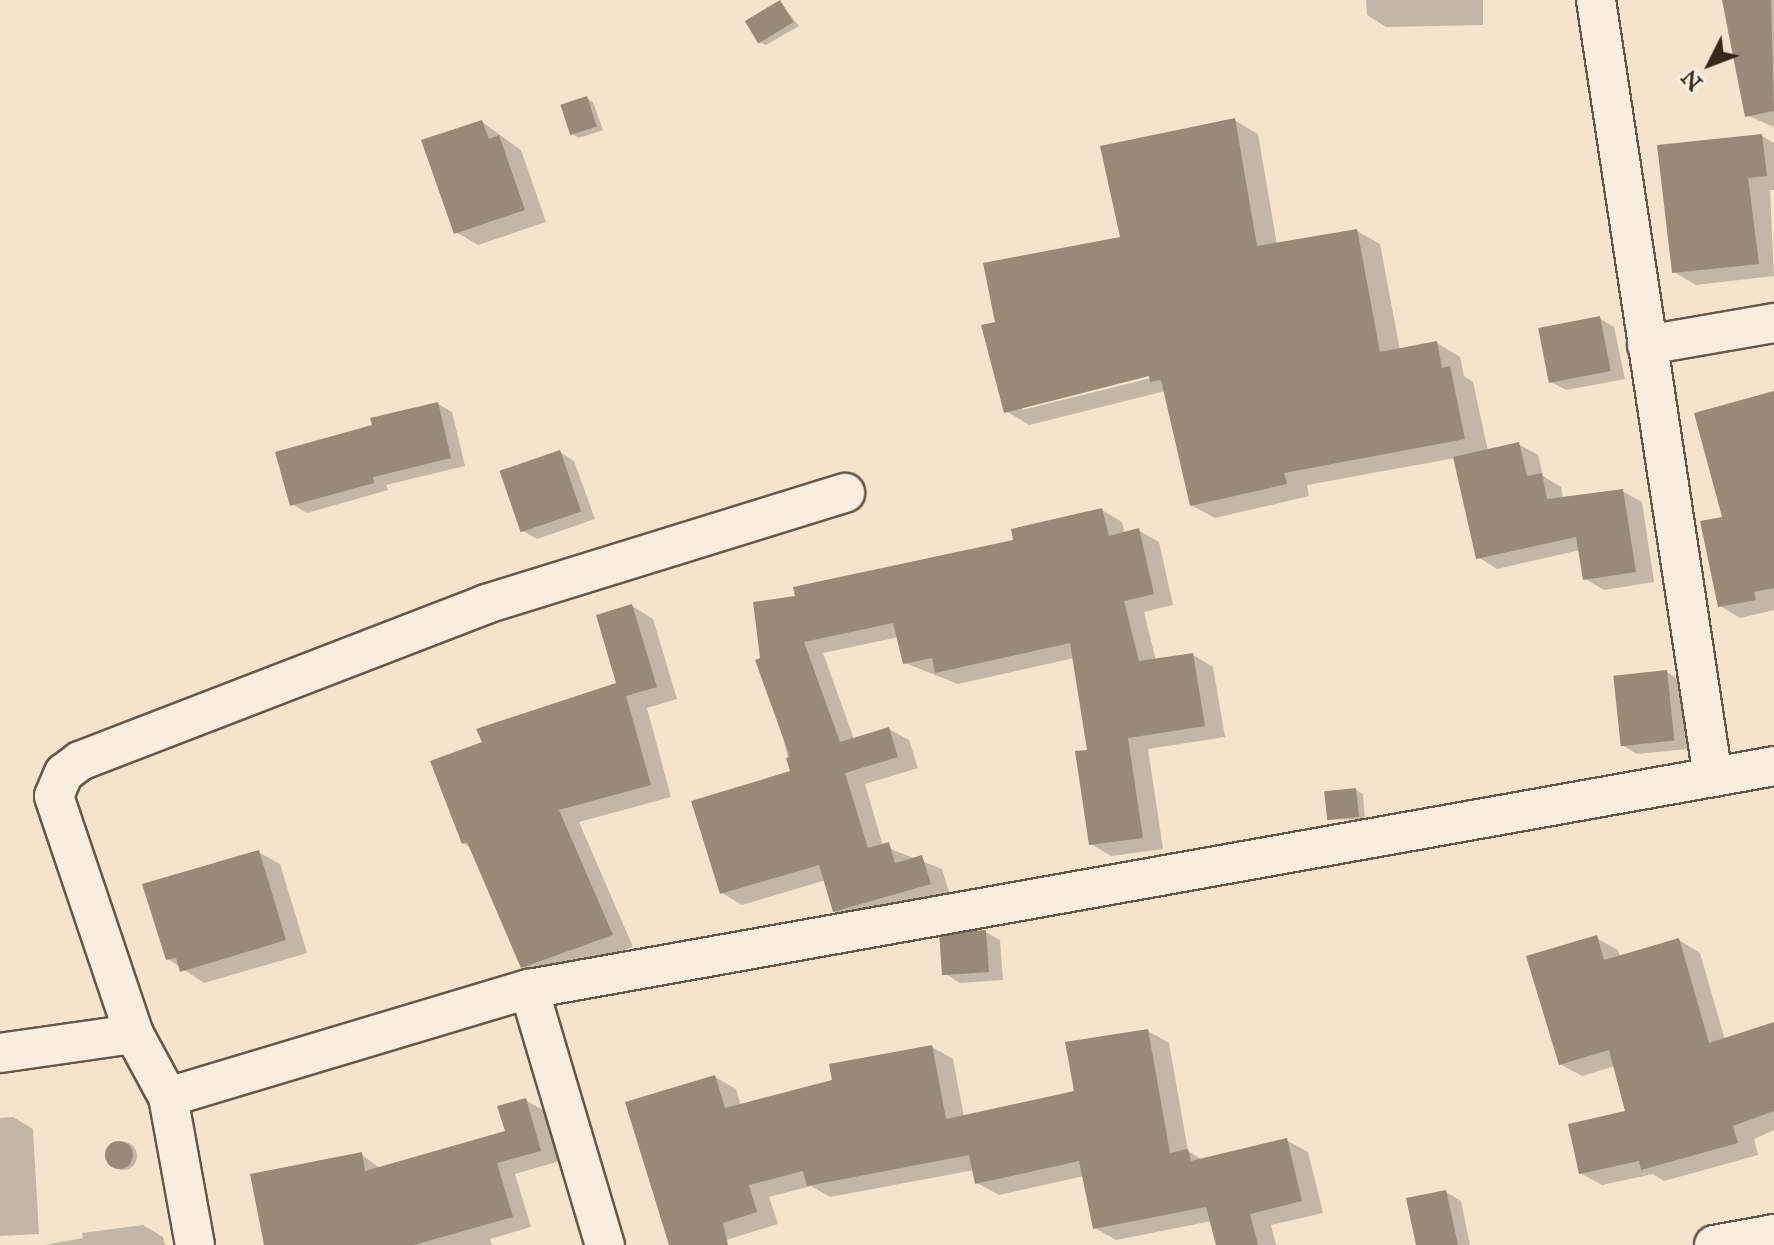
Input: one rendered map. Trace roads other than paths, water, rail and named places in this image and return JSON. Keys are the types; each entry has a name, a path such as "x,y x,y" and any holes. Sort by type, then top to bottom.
{"street":[{"path":"1596,0 1713,777"},
{"path":"1647,345 1774,323"},
{"path":"195,1245 168,1097 134,1034 54,796 64,773 80,761 486,604 845,493"},
{"path":"168,1097 529,989 1774,766"},
{"path":"529,989 605,1245"},
{"path":"0,1053 134,1034"},
{"path":"1714,1245 1774,1234"}]}
